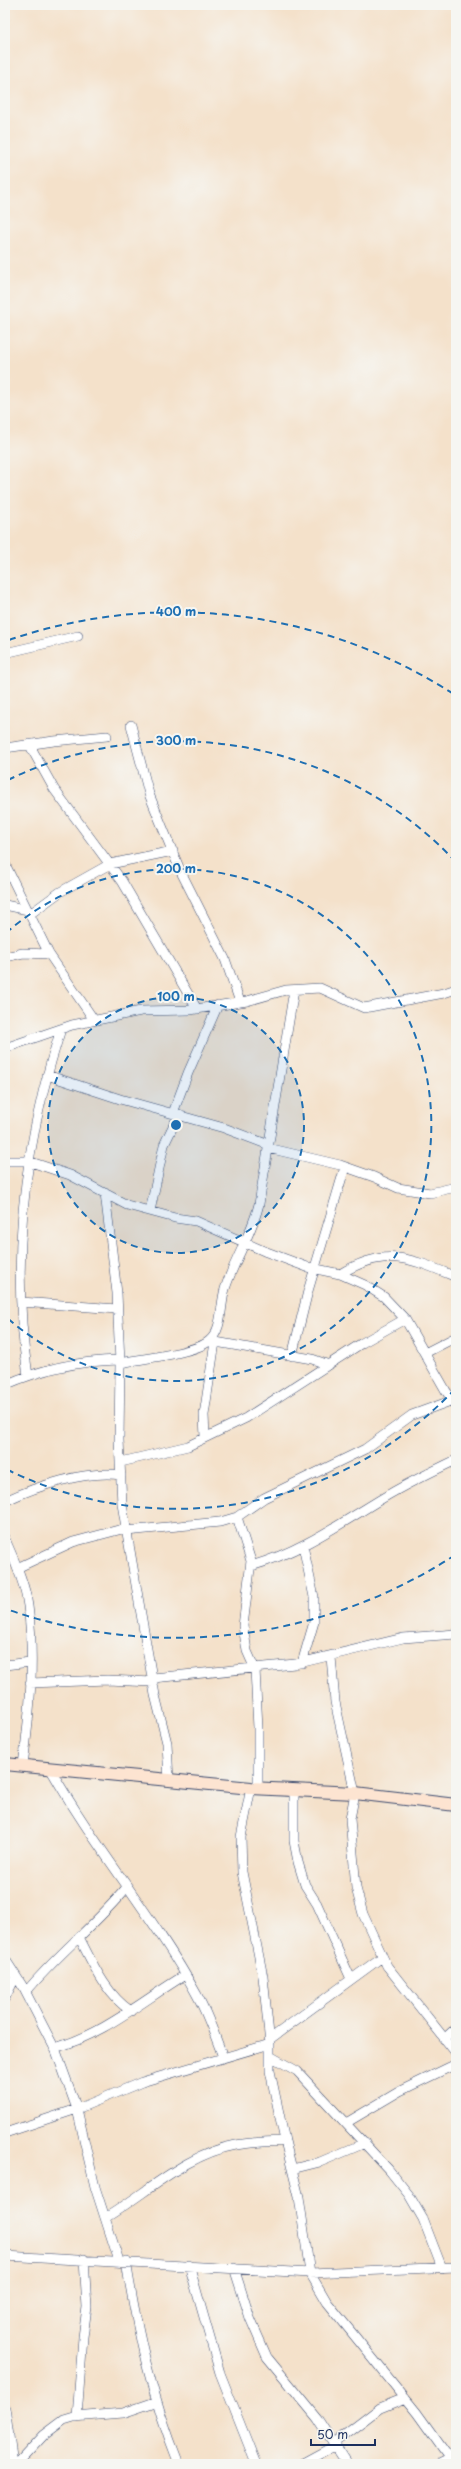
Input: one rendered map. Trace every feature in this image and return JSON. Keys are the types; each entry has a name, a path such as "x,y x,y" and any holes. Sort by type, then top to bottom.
{"street":[{"path":"5,653 78,636"},
{"path":"131,725 149,794 180,870 225,958 240,1002"},
{"path":"5,748 107,736"},
{"path":"29,744 54,789 110,864 197,1009"},
{"path":"5,905 29,912 60,892 110,864 173,851"},
{"path":"5,864 49,954 94,1020"},
{"path":"5,957 23,953 49,954"},
{"path":"5,1048 61,1029 94,1020 142,1011 197,1009 240,1002 294,990 320,988 364,1008 444,993 456,989"},
{"path":"205,1437 204,1415 212,1342 220,1318 225,1290 245,1244 259,1204 294,990"},
{"path":"150,1211 164,1145 176,1114 188,1073 218,1005"},
{"path":"28,1376 21,1302 22,1232 28,1162 47,1075 61,1029"},
{"path":"47,1075 101,1094 232,1131 268,1147 345,1167 374,1177 398,1188 430,1193 456,1187"},
{"path":"5,1161 28,1162 70,1175 127,1205 196,1221 245,1244 314,1268 340,1274 365,1285 384,1297 404,1319 455,1401 412,1415 365,1449 264,1498 237,1517 220,1522 126,1529 73,1542 16,1565 5,1565"},
{"path":"292,1356 314,1268 345,1167"},
{"path":"105,1193 110,1220 117,1308 120,1361 119,1440 126,1529 161,1724 167,1743 169,1781"},
{"path":"340,1274 360,1262 393,1257 410,1258 456,1277"},
{"path":"21,1302 117,1308"},
{"path":"121,1462 178,1449 246,1418 362,1343 404,1319"},
{"path":"425,1353 456,1337"},
{"path":"5,1384 28,1376 77,1363 120,1361 186,1350 212,1342 292,1356 329,1365"},
{"path":"251,1566 277,1559 303,1546 389,1494 456,1460"},
{"path":"5,1501 82,1476 110,1474 121,1475"},
{"path":"237,1517 251,1566 242,1626 247,1652 255,1669 258,1728 255,1789 241,1837 242,1872 263,1977 270,2041 270,2071 285,2141 300,2197 310,2273 328,2302 453,2458 441,2464"},
{"path":"5,1539 16,1565 28,1605 30,1712 23,1765"},
{"path":"302,1663 314,1622 314,1597 303,1546"},
{"path":"30,1683 153,1680 255,1669 302,1663 403,1638 456,1634"},
{"path":"331,1656 335,1702 355,1793 350,1819 356,1888 363,1914 382,1957 401,1986 456,2053"},
{"path":"5,1665 30,1662"},
{"path":"5,1764 255,1789 355,1793 456,1805"},
{"path":"50,1768 80,1820 161,1936 185,1975 209,2019 223,2057"},
{"path":"294,1791 292,1817 298,1862 306,1885 317,1904 351,1979"},
{"path":"26,1992 42,1973 110,1908 127,1887"},
{"path":"79,1937 111,1992 122,2006 131,2011"},
{"path":"5,2133 77,2109 142,2082 270,2041 382,1957"},
{"path":"5,1959 26,1992 54,2048 77,2109 86,2154 105,2218 123,2261 155,2402 179,2464"},
{"path":"54,2048 73,2043 131,2011 185,1975"},
{"path":"5,1998 16,1976"},
{"path":"444,2038 456,2028"},
{"path":"270,2056 298,2071 365,2143 409,2196 434,2241 442,2268"},
{"path":"346,2123 400,2091 456,2064"},
{"path":"105,2218 149,2190 165,2177 208,2154 235,2145 285,2141"},
{"path":"292,2169 320,2162 365,2143"},
{"path":"5,2256 123,2261 310,2273 456,2267"},
{"path":"77,2417 87,2307 84,2259"},
{"path":"190,2265 218,2366 256,2464"},
{"path":"234,2268 250,2318 267,2357 313,2413 347,2464"},
{"path":"301,2464 335,2444 380,2408 405,2398"},
{"path":"18,2464 55,2425 77,2417 123,2413 155,2402"},
{"path":"5,2408 13,2464"}]}
